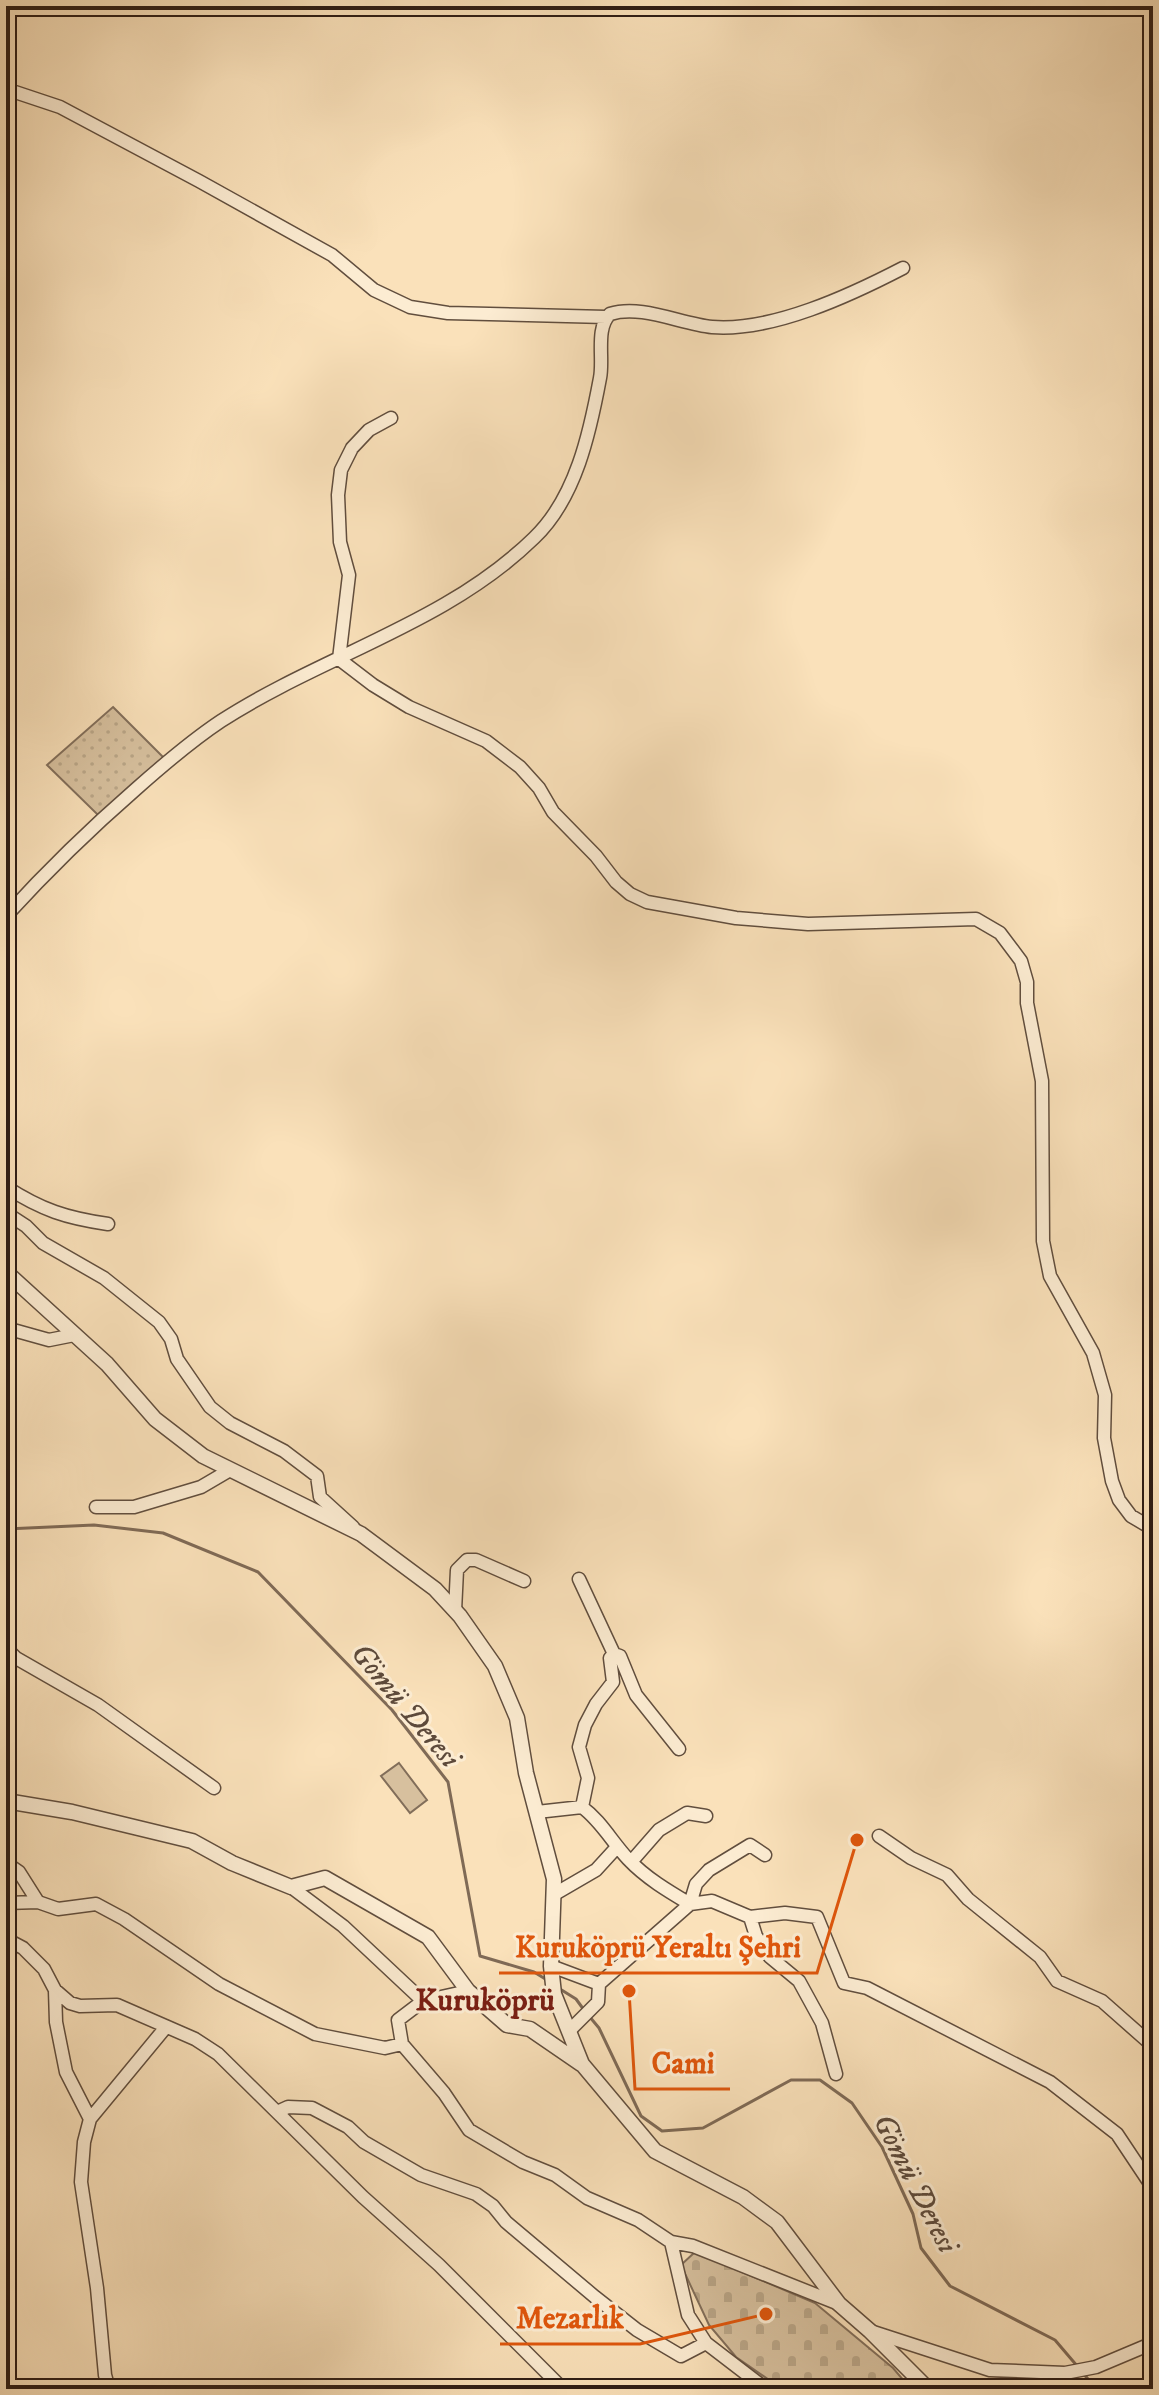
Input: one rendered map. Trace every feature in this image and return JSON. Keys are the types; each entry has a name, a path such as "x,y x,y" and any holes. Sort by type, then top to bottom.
{"street":[{"path":"6,89 60,107 199,181 332,255 374,290 410,307 448,313 606,317 614,312 638,312 714,327 756,325 850,295 903,268"},
{"path":"6,916 48,869 164,765 221,721 442,606 491,575 536,537 561,504 577,467 601,374 606,317"},
{"path":"339,659 349,575 340,542 338,495 341,470 360,439 369,430 391,418"},
{"path":"339,659 409,707 486,741 520,767 539,788 553,812 596,856 616,882 630,894 647,902 736,918 808,924 976,919 1000,933 1021,961 1027,982 1027,1003 1042,1081 1043,1241 1050,1276 1093,1353 1105,1395 1104,1438 1119,1500 1131,1516 1153,1529"},
{"path":"6,1187 30,1202 68,1218 108,1224"},
{"path":"6,1213 26,1226 43,1243 104,1278 159,1322 171,1339 177,1359 210,1407 230,1423 284,1451 317,1476 320,1497 361,1534 435,1589 495,1666 517,1718 526,1773 554,1879 551,1966 554,1994 575,2026 582,2064"},
{"path":"6,1272 107,1364 155,1419 203,1456 361,1534"},
{"path":"6,1328 49,1340 74,1335"},
{"path":"96,1507 134,1507 201,1487 230,1470"},
{"path":"455,1611 457,1570 467,1560 476,1560 524,1581"},
{"path":"579,1579 614,1654 620,1656 636,1695 679,1749"},
{"path":"6,1648 16,1658 98,1705 214,1788"},
{"path":"582,1807 588,1778 579,1747 585,1725 613,1682 610,1658 614,1654"},
{"path":"6,1801 72,1812 192,1841 232,1863 291,1887 343,1926 423,2001"},
{"path":"537,1812 582,1807 595,1817 631,1862 655,1883 690,1904 712,1901 750,1917 785,1913 817,1917 844,1983 867,1988 1050,2082 1117,2134 1153,2188"},
{"path":"631,1862 659,1830 687,1813 706,1816"},
{"path":"879,1836 911,1858 947,1875 968,1899 1040,1957 1057,1981 1102,2001 1153,2046"},
{"path":"575,2026 598,2002 599,1984 690,1904 696,1884 709,1870 750,1845 765,1855"},
{"path":"553,1895 596,1870 617,1847"},
{"path":"6,1863 19,1872 38,1902"},
{"path":"291,1887 325,1878 428,1937 468,1991 507,2025 530,2029 582,2064 655,2151 743,2197 777,2222 839,2304 928,2389"},
{"path":"6,1903 38,1902 58,1909 96,1904 124,1919 219,1984 315,2034 385,2048 402,2044"},
{"path":"750,1917 756,1936 770,1957 799,1981 822,2023 836,2074"},
{"path":"6,1939 23,1948 44,1969 55,1990 70,2003 80,2006 117,2005 195,2039 218,2054 363,2197 439,2265 563,2389"},
{"path":"551,1966 599,1984"},
{"path":"55,1990 56,2022 66,2072 90,2119"},
{"path":"468,1991 423,2001 398,2020 402,2044 444,2093 469,2130 523,2162 555,2175 587,2198 638,2220 671,2242 693,2246 839,2304"},
{"path":"109,2389 81,2182 84,2142 90,2119 166,2027"},
{"path":"277,2112 288,2107 312,2108 348,2127 364,2142 421,2175 476,2194 595,2297 637,2330 681,2356 706,2343"},
{"path":"671,2242 688,2315 706,2343 766,2389"},
{"path":"870,2331 990,2370 1065,2373 1096,2367 1153,2343"}],"green space":[{"path":"113,707 164,758 98,815 47,765"},
{"path":"399,1763 427,1800 410,1813 381,1776"},
{"path":"695,2252 815,2303 893,2368 911,2389 782,2389 736,2357 709,2325 681,2265"}],"waterway":[{"name":"Gömü Deresi","path":"6,1529 94,1525 163,1533 258,1572 392,1710 448,1782 480,1956 534,1972 547,1980"},
{"name":"Gömü Deresi","path":"560,1989 576,1999 584,2010"},
{"name":"Gömü Deresi","path":"589,2016 599,2028 641,2116 662,2131 703,2128 791,2080 820,2080 852,2103 882,2147 913,2214 921,2248 950,2286 1055,2340 1078,2367"},
{"name":"Gömü Deresi","path":"1083,2373 1096,2389"}],"place":[{"name":"Kuruköprü Yeraltı Şehri","path":"857,1840"},
{"name":"Cami","path":"629,1991"},
{"name":"Mezarlık","path":"766,2314"}],"district":[{"name":"Kuruköprü","path":"485,1999"}]}
